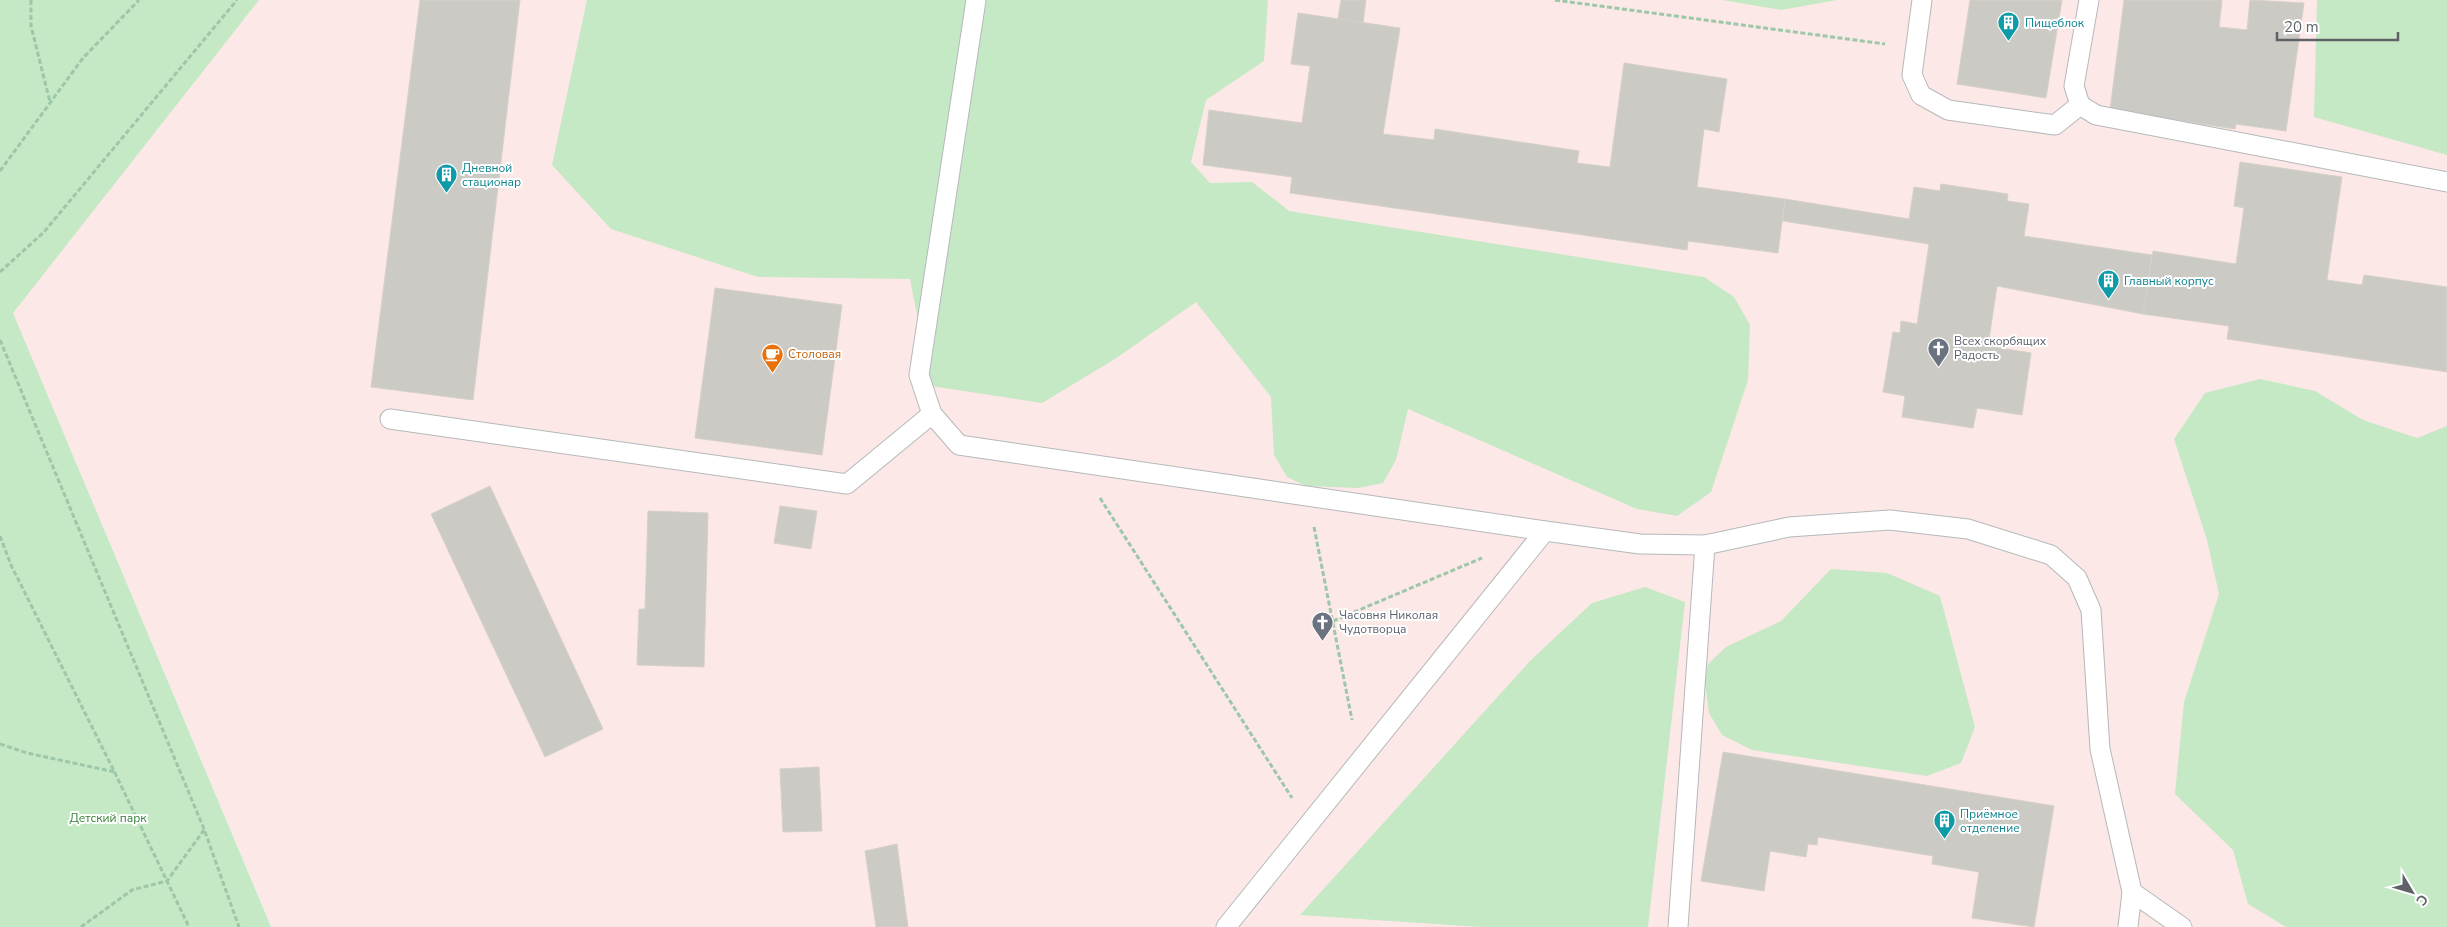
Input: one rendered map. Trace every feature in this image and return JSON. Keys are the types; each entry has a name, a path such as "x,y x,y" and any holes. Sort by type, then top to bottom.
{"lane":[{"path":"976,0 919,375 932,414 958,445 1078,464 1640,544 1705,545 1789,527 1890,520 1968,529 2051,555 2077,578 2091,610 2100,750 2132,892 2128,927"},
{"path":"1922,0 1912,75 1922,95 1948,110 2054,125 2080,105"},
{"path":"2089,0 2074,86 2080,105 2096,115 2447,182"},
{"path":"390,419 847,484 932,414"},
{"path":"1226,927 1544,531"},
{"path":"1678,927 1705,545"},
{"path":"2132,892 2182,927"}],"path":[{"path":"31,0 31,26 50,103"},
{"path":"0,171 83,58 139,0"},
{"path":"0,272 44,232 237,0"},
{"path":"1554,0 1916,48"},
{"path":"0,340 204,829 239,927"},
{"path":"1078,464 1308,823"},
{"path":"1308,497 1360,760"},
{"path":"0,536 11,565 115,773 189,927"},
{"path":"1333,621 1483,557"},
{"path":"0,744 27,753 115,773"},
{"path":"82,927 132,890 167,881 204,829"}],"shaded area":[{"path":"259,0 2447,0 2447,927 272,927 13,313"}],"green space":[{"name":"Детский парк","path":"0,0 259,0 13,313 271,927 0,927"},
{"path":"587,0 1268,0 1264,61 1206,100 1191,162 1210,183 1252,182 1289,211 1704,277 1734,297 1750,325 1748,380 1711,492 1677,516 1637,509 1408,409 1396,460 1383,483 1358,488 1306,486 1287,477 1274,455 1271,397 1196,302 1115,359 1042,403 931,386 910,279 758,277 611,229 552,165"},
{"path":"1722,0 1837,0 1781,10"},
{"path":"2317,0 2447,0 2447,155 2314,117"},
{"path":"2260,379 2315,391 2363,420 2417,438 2447,426 2447,927 2286,927 2248,904 2233,850 2175,794 2184,702 2219,594 2207,540 2174,439 2205,393"},
{"path":"1831,569 1887,573 1940,596 1975,727 1961,763 1927,776 1752,750 1722,735 1709,713 1705,683 1708,664 1726,647 1781,621"},
{"path":"1645,587 1685,602 1648,927 1480,927 1300,915 1531,660 1592,603"}],"building":[{"name":"Дневной стационар","path":"420,0 520,0 473,400 371,387"},
{"path":"1341,0 1366,0 1363,23 1338,19"},
{"name":"Пищеблок","path":"1970,0 2062,0 2046,98 1957,84"},
{"path":"2124,0 2222,0 2219,27 2247,30 2250,0 2304,3 2286,131 2236,124 2235,129 2110,110"},
{"path":"1298,13 1400,28 1383,134 1434,140 1435,129 1579,151 1577,163 1610,167 1624,63 1727,79 1719,132 1704,129 1697,187 1785,199 1778,253 1688,241 1687,250 1290,193 1292,177 1203,165 1209,110 1302,123 1310,66 1291,64"},
{"path":"2240,162 2342,177 2327,280 2362,285 2364,275 2447,287 2447,372 2227,339 2229,326 2143,314 2153,251 2236,264 2244,208 2234,206"},
{"name":"Главный корпус","path":"1941,184 2008,194 2007,201 2029,204 2024,236 2152,255 2143,314 1997,286 1988,346 2031,353 2022,415 1977,408 1973,428 1902,417 1905,396 1883,392 1893,332 1900,333 1901,321 1917,324 1929,244 1783,221 1785,199 1909,219 1914,187 1940,191"},
{"path":"715,288 842,305 822,455 695,438"},
{"path":"490,486 603,729 545,757 431,514"},
{"path":"780,506 817,511 811,549 774,543"},
{"path":"648,511 708,513 704,667 637,665 639,609 645,609"},
{"name":"Приёмное отделение","path":"1723,752 2054,806 2034,927 1972,918 1979,872 1932,864 1933,856 1818,837 1817,845 1808,844 1806,857 1770,851 1764,891 1701,881"},
{"path":"819,767 822,831 783,832 780,769"},
{"path":"897,844 908,927 876,927 865,851"}],"place":[{"name":"Пищеблок","path":"2009,42"},
{"name":"Дневной стационар","path":"446,194"},
{"name":"Главный корпус","path":"2108,300"},
{"name":"Всех скорбящих Радость","path":"1938,367"},
{"name":"Столовая","path":"772,373"},
{"name":"Часовня Николая Чудотворца","path":"1323,641"},
{"name":"Приёмное отделение","path":"1944,840"}]}
